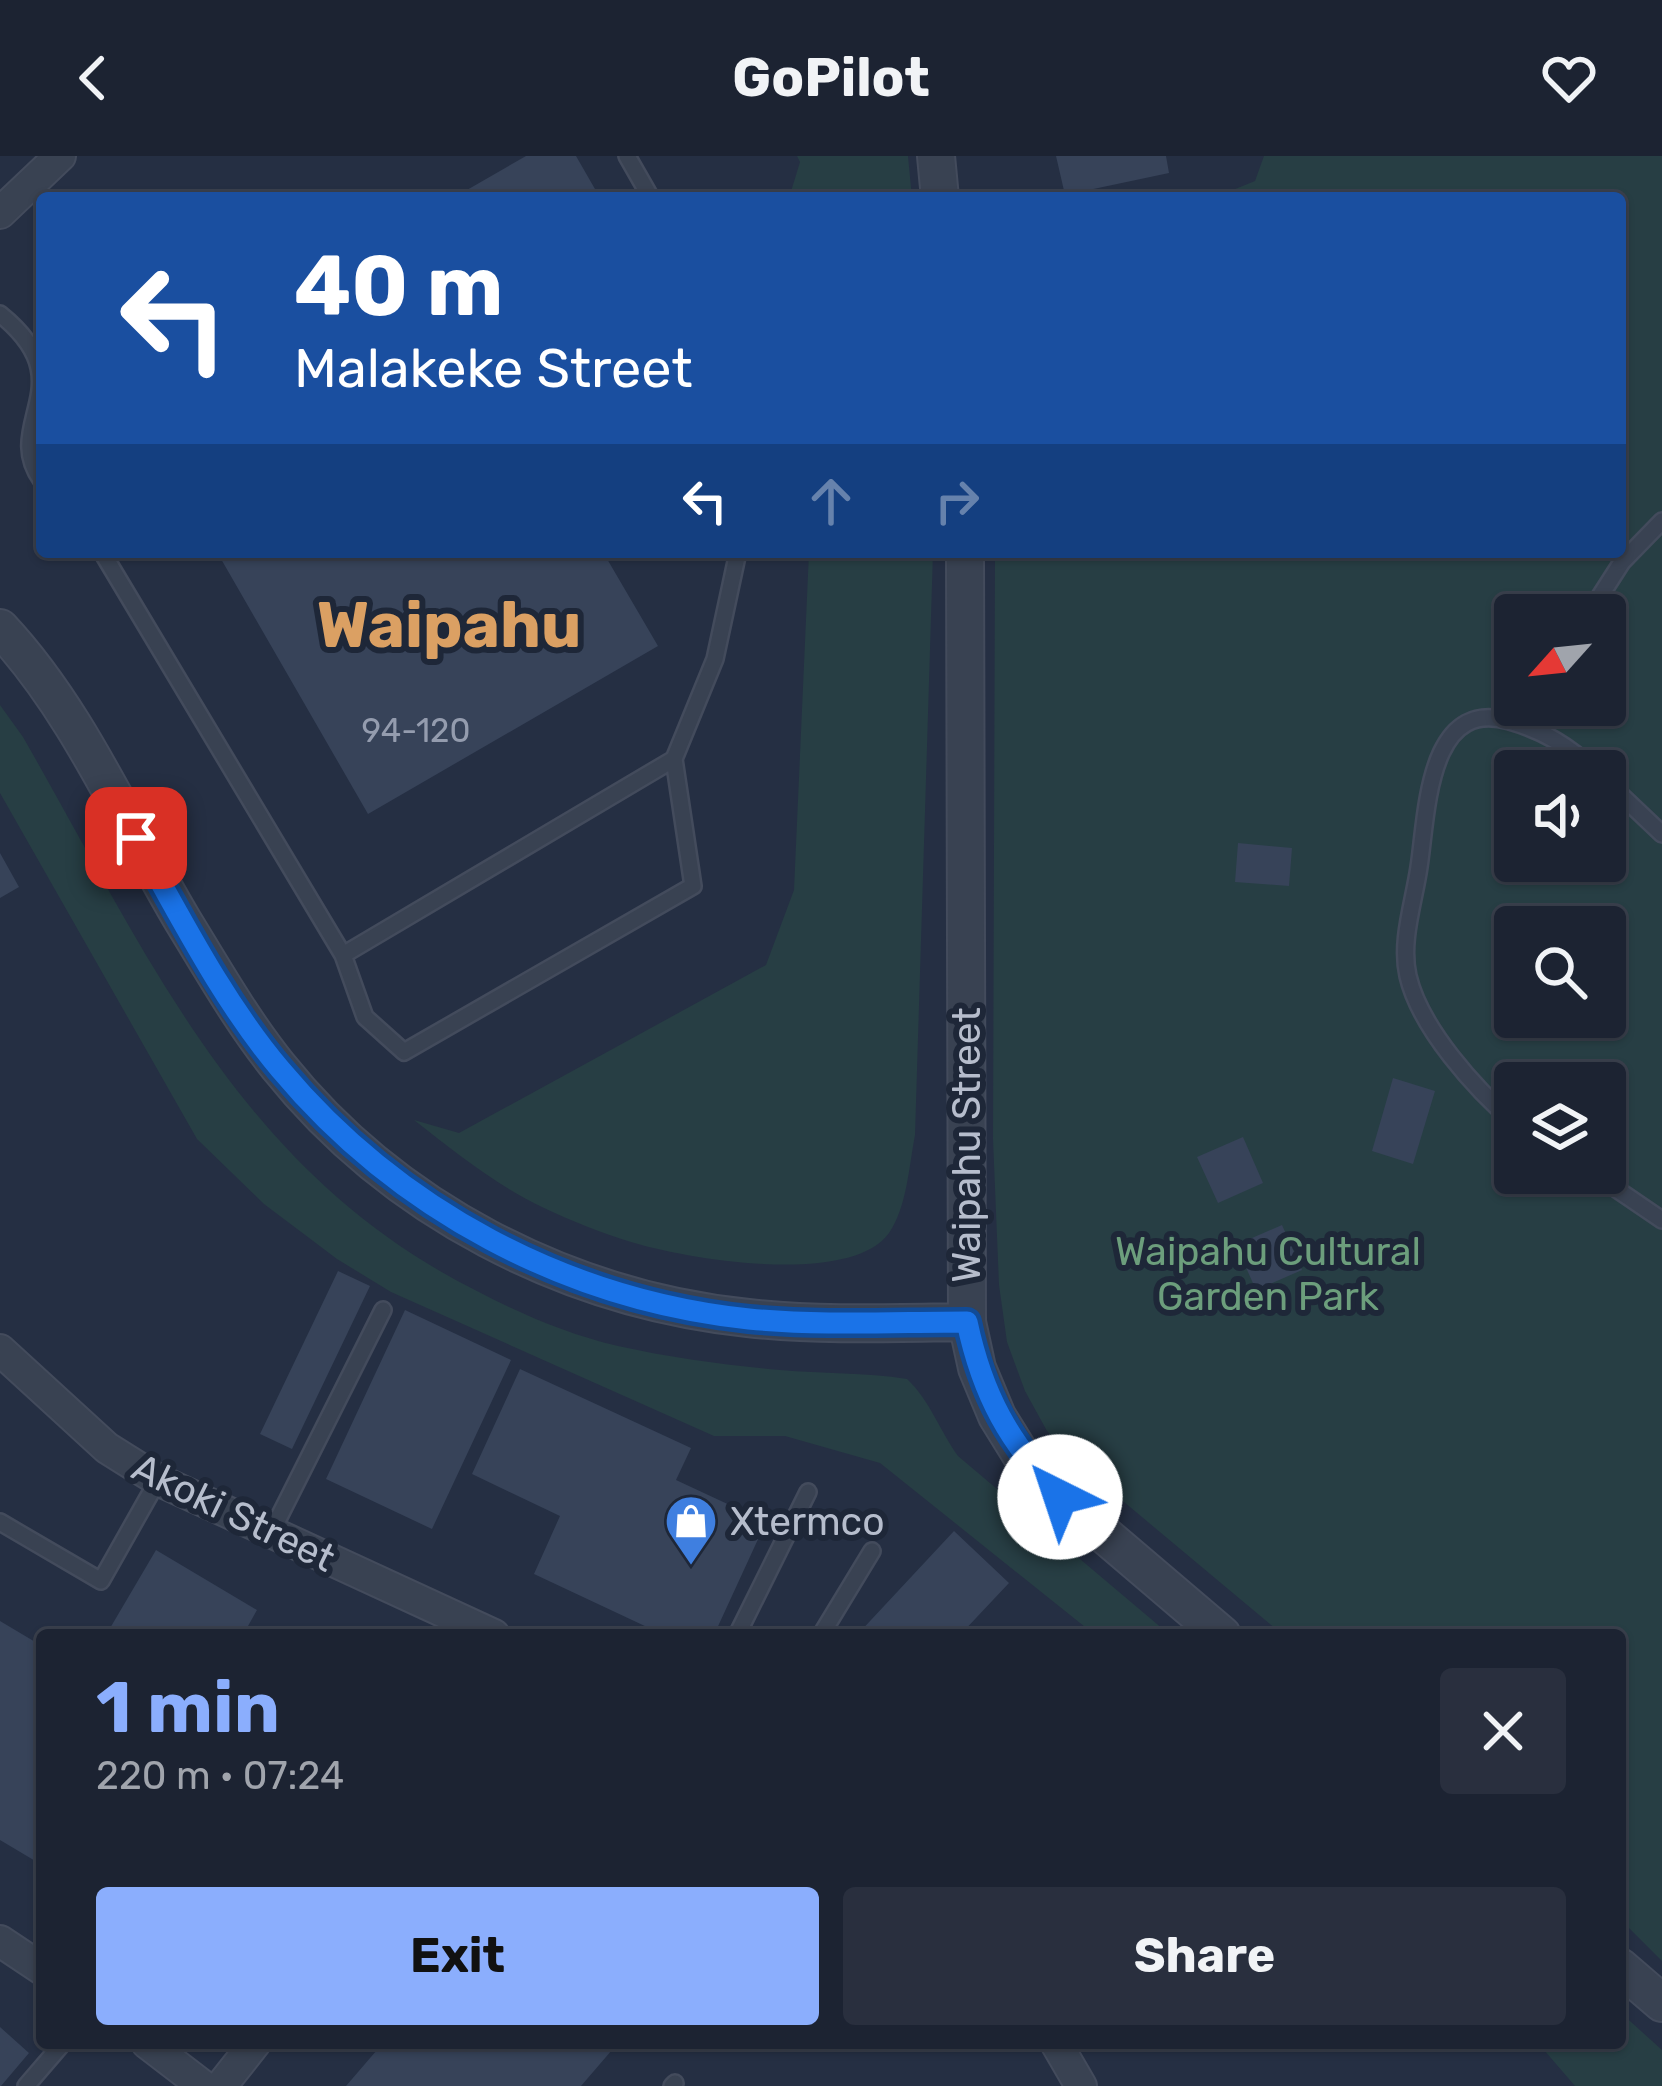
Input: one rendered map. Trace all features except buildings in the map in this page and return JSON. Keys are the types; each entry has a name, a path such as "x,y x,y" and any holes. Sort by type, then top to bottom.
{"street":[{"path":"0,214 61,156"},
{"path":"936,156 939,192"},
{"name":"Waipahu Street","path":"965,558 967,1322 997,1416 1024,1458 1060,1497 1215,1629"},
{"path":"0,628 68,720 236,1008 278,1067 334,1128 396,1179 481,1237 555,1272 634,1297 749,1318 967,1322"},
{"name":"Akoki Street","path":"0,1350 107,1448 158,1480 477,1629"},
{"path":"0,1941 36,1965"},
{"path":"1626,1972 1662,2003"},
{"path":"155,2049 203,2086"},
{"path":"221,2086 250,2049"},
{"path":"1059,2049 1081,2086"}],"lane":[{"path":"627,156 648,192"},
{"path":"0,314 36,345"},
{"path":"36,405 27,437 36,469"},
{"path":"1626,558 1662,520"},
{"path":"106,558 343,955 365,1017 404,1052 693,886 674,760 715,658 737,558"},
{"path":"1601,594 1626,558"},
{"path":"1494,1104 1426,1017 1408,977 1406,941 1427,789 1457,730 1473,718 1490,715 1537,729 1570,750"},
{"path":"343,955 674,760"},
{"path":"1626,800 1662,834"},
{"path":"1624,1194 1662,1220"},
{"path":"270,1534 382,1310"},
{"path":"0,1522 101,1581 158,1480"},
{"path":"740,1629 808,1492"},
{"path":"825,1629 872,1551"},
{"path":"26,2086 58,2049"}],"green space":[{"path":"797,156 908,156 911,192 791,192 800,162"},
{"name":"Waipahu Cultural Garden Park","path":"1264,156 1662,156 1662,1961 1626,1925 1626,1629 1276,1629 1081,1466 1047,1431 1025,1391 1007,1342 999,1285 993,1139 995,558 1626,558 1626,192 1228,192 1255,181"},
{"path":"809,558 933,558 915,1135 900,1211 889,1233 869,1250 805,1264 727,1261 631,1242 527,1199 414,1120 459,1133 766,965 794,890"},
{"path":"0,705 207,1050 261,1120 323,1184 393,1241 492,1299 599,1341 719,1363 907,1379 958,1456 1163,1629 1088,1629 880,1463 785,1436 714,1436 391,1292 337,1259 264,1204 197,1139 0,793"},
{"path":"1626,2017 1662,2050 1662,2086 1575,2086 1543,2049 1626,2049"}],"place":[{"name":"Xtermco","path":"691,1567"}],"district":[{"name":"Waipahu","path":"449,625"}],"route":[{"path":"136,838 236,1008 278,1067 334,1128 396,1179 481,1237 555,1272 634,1297 749,1318 821,1323 967,1322 977,1368 997,1416 1024,1458 1060,1497"}]}
